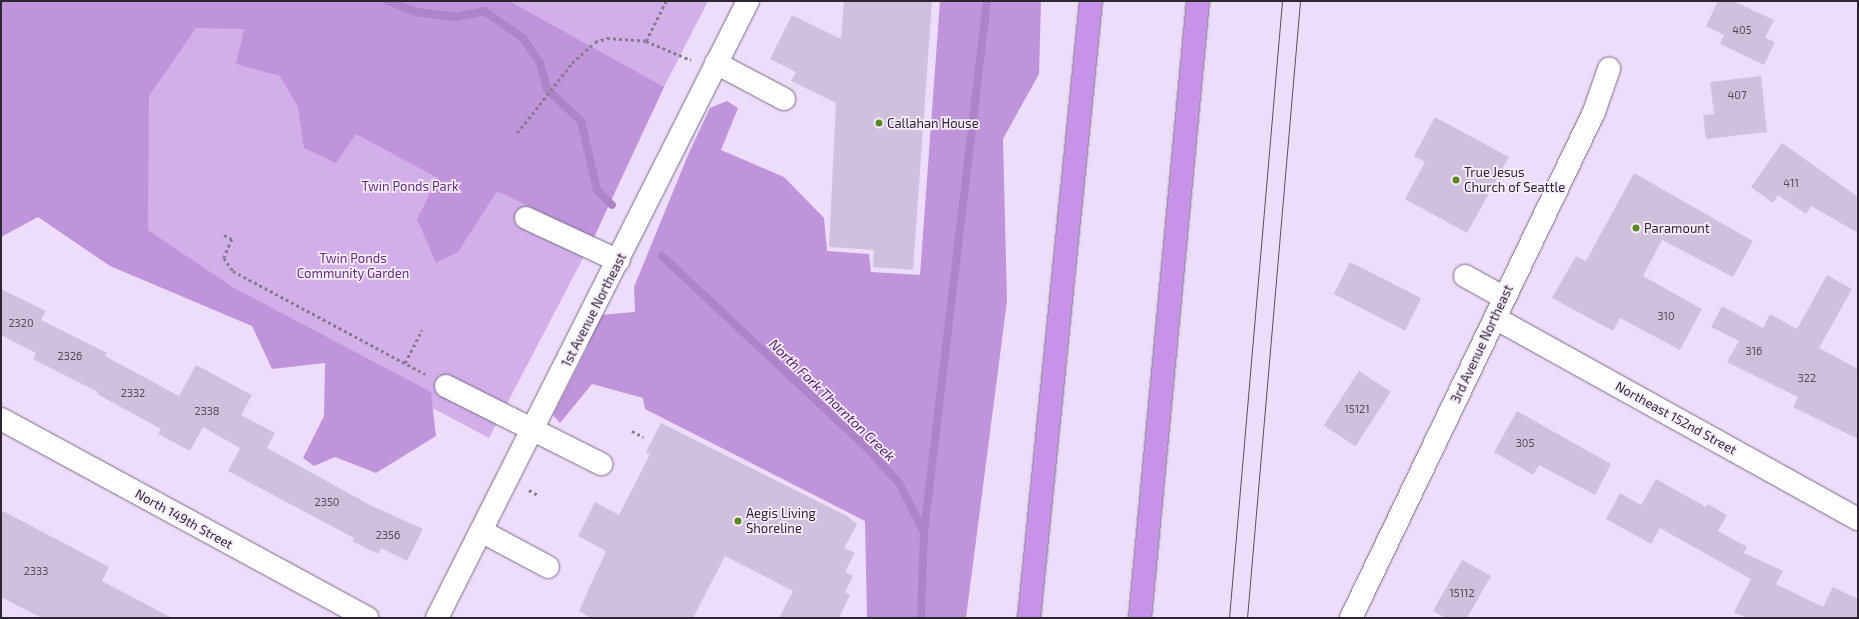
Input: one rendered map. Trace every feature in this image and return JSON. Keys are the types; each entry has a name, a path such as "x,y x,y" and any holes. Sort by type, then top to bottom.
{"highway":[{"path":"1029,618 1091,1"},
{"path":"1140,618 1198,1"}],"street":[{"name":"1st Avenue Northeast","path":"438,618 619,261 706,63 748,1"},
{"path":"706,63 784,99"},
{"name":"3rd Avenue Northeast","path":"1352,618 1495,318 1503,298 1594,112 1609,69"},
{"path":"526,218 619,261"},
{"path":"1465,276 1503,298"},
{"name":"Northeast 152nd Street","path":"1495,318 1858,518"},
{"path":"446,386 601,464"},
{"name":"North 149th Street","path":"1,419 367,618"},
{"path":"481,531 548,567"}],"path":[{"path":"646,41 666,1"},
{"path":"517,133 572,63 594,42 607,38 646,41 706,63"},
{"path":"224,235 232,239 224,258 233,271 425,374"},
{"path":"405,363 422,330"},
{"path":"632,432 644,437"},
{"path":"528,490 538,495"}],"green space":[{"name":"Twin Ponds Park","path":"1,1 708,1 664,87 594,237 489,438 1,179"}],"shaded area":[{"path":"1,1 509,1 664,87 594,237 497,191 458,252 436,263 417,219 438,178 356,134 336,163 304,148 298,107 280,76 236,64 244,29 196,28 149,96 148,230 234,288 431,392 436,436 376,473 335,457 314,466 303,458 324,416 325,363 272,369 252,326 110,266 38,217 1,237"},
{"path":"940,1 1041,1 1039,74 1003,139 1007,301 966,618 867,618 865,521 645,409 643,398 592,384 560,423 553,415 586,350 600,315 635,312 634,287 688,155 710,108 727,101 738,108 721,150 784,177 824,218 827,251 869,254 871,272 920,275"}],"building":[{"name":"Callahan House","path":"844,1 932,1 913,270 873,267 874,250 829,247 836,103 791,81 796,72 770,59 792,15 841,39"},
{"path":"1718,1 1733,1 1774,20 1765,38 1775,42 1764,65 1720,44 1724,35 1706,26"},
{"path":"1761,76 1767,132 1706,139 1703,115 1714,114 1710,82"},
{"name":"True Jesus Church of Seattle","path":"1435,117 1509,157 1467,233 1405,199 1425,162 1414,156"},
{"path":"1782,143 1858,197 1858,233 1811,206 1806,214 1778,195 1773,203 1751,187"},
{"path":"1634,173 1753,241 1733,277 1662,240 1643,276 1702,309 1680,350 1620,318 1613,331 1552,298 1576,256 1586,261"},
{"path":"1350,262 1421,298 1405,330 1334,294"},
{"path":"1827,275 1852,289 1819,348 1858,369 1858,439 1793,407 1798,397 1727,362 1739,341 1711,327 1722,306 1763,328 1770,314 1797,329"},
{"path":"1,289 46,311 41,320 107,353 105,356 179,396 196,365 252,395 241,415 275,433 267,448 370,505 423,529 407,561 381,548 378,554 352,541 354,538 228,471 240,448 203,427 190,451 158,434 161,429 97,394 98,392 33,359 36,353 1,335"},
{"path":"1359,371 1391,392 1355,446 1324,426"},
{"path":"1517,411 1611,464 1595,495 1539,465 1533,475 1494,452"},
{"name":"Aegis Living Shoreline","path":"661,423 847,516 857,524 844,548 855,553 845,572 853,576 845,592 850,595 839,618 779,618 793,591 725,556 693,618 591,618 579,611 606,551 578,536 595,502 619,515 650,454 646,452"},
{"path":"1656,479 1706,507 1708,504 1727,515 1718,531 1747,547 1744,553 1783,571 1776,584 1823,607 1833,587 1858,599 1858,618 1747,618 1734,612 1751,579 1660,528 1651,544 1606,519 1620,493 1641,505"},
{"path":"1,510 109,567 102,581 172,618 42,618 1,597"},
{"path":"1462,560 1491,576 1467,618 1446,618 1433,611"}],"waterway":[{"name":"North Fork Thornton Creek","path":"388,1 416,12 456,17 484,11 523,38 540,63 547,89 581,121 597,190 612,205"},
{"path":"924,532 987,1"},
{"name":"North Fork Thornton Creek","path":"662,256 867,448 899,483 924,532 921,618"}],"tram line":[{"path":"1229,618 1282,1"},
{"path":"1247,618 1300,1"}],"place":[{"name":"Callahan House","path":"879,123"},
{"name":"True Jesus Church of Seattle","path":"1456,180"},
{"name":"Paramount","path":"1636,228"},
{"name":"Aegis Living Shoreline","path":"738,521"}],"park label":[{"name":"Twin Ponds Community Garden","path":"353,266"}]}
